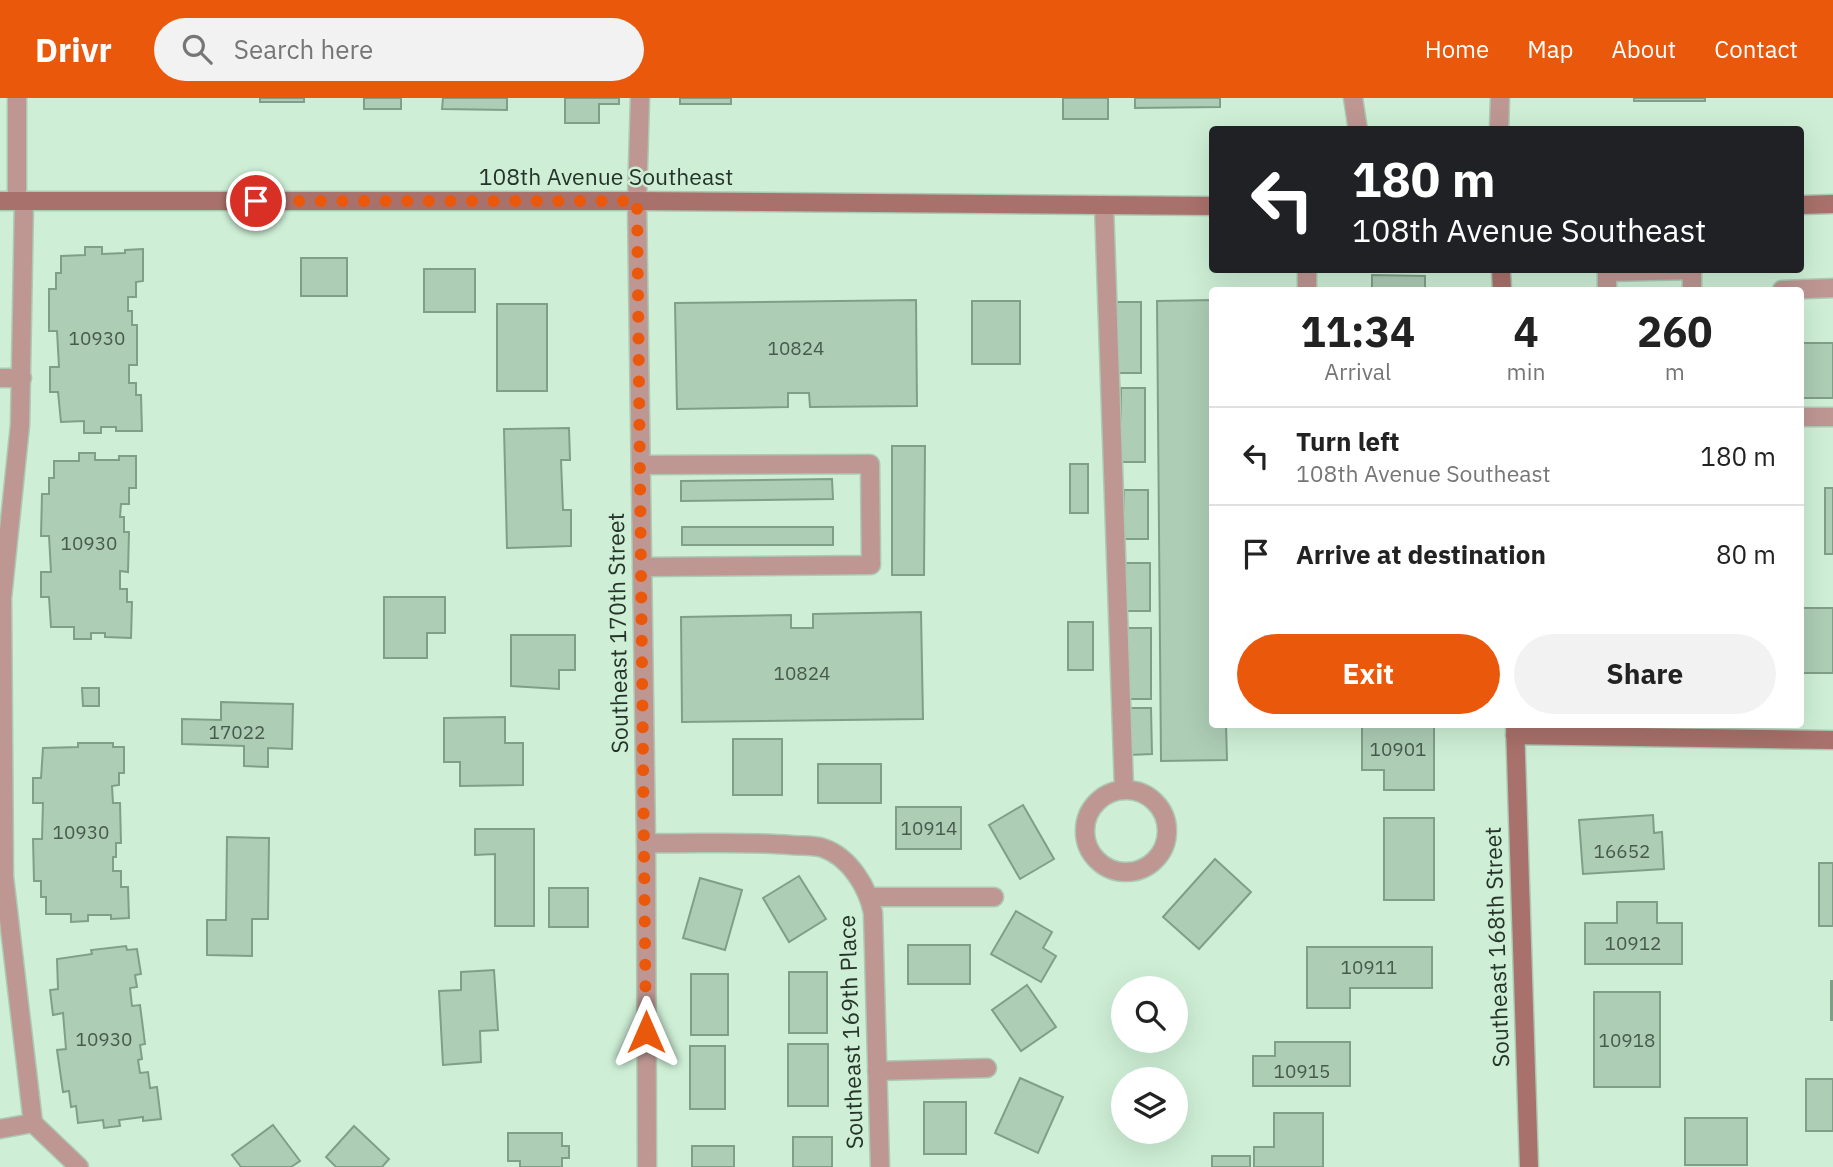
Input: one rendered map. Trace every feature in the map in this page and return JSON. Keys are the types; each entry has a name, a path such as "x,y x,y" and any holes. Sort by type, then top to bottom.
{"street":[{"path":"18,98 14,201 22,378 20,425 2,598 4,877 33,1123 79,1167"},
{"name":"Southeast 170th Street","path":"640,98 637,201 646,843 647,1167"},
{"path":"1353,98 1357,126"},
{"path":"1499,126 1500,98"},
{"name":"108th Avenue Southeast","path":"14,201 637,201 1209,206"},
{"path":"1804,205 1833,204"},
{"path":"1104,205 1124,789"},
{"path":"1607,277 1656,273"},
{"path":"1804,289 1833,288"},
{"path":"0,378 22,378"},
{"path":"1804,417 1833,417"},
{"path":"641,465 870,464 871,540 871,565 642,567"},
{"path":"1515,730 1693,731 1833,740"},
{"name":"Southeast 168th Street","path":"1515,730 1529,1167"},
{"path":"1124,789 1140,791 1154,800 1164,813 1168,829 1166,845 1157,859 1144,869 1128,873 1112,871 1098,862 1088,849 1084,833 1087,817 1095,803 1108,793 1124,789"},
{"path":"646,843 779,844 822,848 839,857 851,868 870,897 994,897"},
{"name":"Southeast 169th Place","path":"870,897 873,913 880,1167"},
{"path":"877,1071 987,1068"},
{"path":"0,1129 33,1123"}],"building":[{"path":"260,98 304,98 304,102 260,102"},
{"path":"364,98 401,98 401,109 364,109"},
{"path":"443,98 507,98 507,110 442,109"},
{"path":"565,98 619,98 619,104 599,104 599,123 565,123"},
{"path":"680,98 731,98 731,104 680,104"},
{"path":"1063,98 1108,98 1108,119 1063,119"},
{"path":"1135,98 1220,98 1220,107 1135,108"},
{"path":"1634,98 1705,98 1705,101 1634,101"},
{"path":"85,247 102,247 102,254 143,249 143,281 136,282 136,297 128,297 132,325 137,325 137,365 129,365 129,383 136,383 136,395 141,395 142,431 116,431 116,427 101,427 101,433 84,433 84,421 61,422 58,392 50,392 50,367 59,367 57,331 49,331 49,289 56,289 56,273 61,273 61,256 85,255"},
{"path":"301,258 347,258 347,296 301,296"},
{"path":"424,269 475,269 475,312 424,312"},
{"path":"1372,275 1425,276 1425,287 1372,287"},
{"path":"916,300 917,406 810,407 809,393 788,393 788,407 677,409 675,303"},
{"path":"1209,300 1209,728 1226,728 1227,760 1161,761 1157,301"},
{"path":"972,301 1020,301 1020,364 972,364"},
{"path":"1116,302 1141,302 1141,373 1116,373"},
{"path":"497,304 547,304 547,391 497,391"},
{"path":"1804,343 1833,343 1833,398 1804,398"},
{"path":"1121,388 1145,388 1145,462 1121,462"},
{"path":"569,428 570,460 561,460 563,510 571,510 571,546 507,548 504,429"},
{"path":"892,446 925,446 924,575 892,575"},
{"path":"79,453 95,453 95,460 119,460 119,456 136,456 136,488 129,488 129,504 121,504 120,517 124,517 124,532 129,532 128,572 120,571 120,589 127,589 127,602 132,602 131,638 105,637 105,633 91,633 91,639 74,639 74,627 51,627 49,597 41,597 41,572 51,572 49,536 41,536 42,494 49,494 49,478 54,478 54,461 79,461"},
{"path":"1070,464 1088,464 1088,513 1070,513"},
{"path":"832,479 833,499 681,501 681,481"},
{"path":"1825,488 1833,488 1833,554 1825,554"},
{"path":"1124,490 1148,490 1148,539 1124,539"},
{"path":"682,527 833,527 833,545 682,545"},
{"path":"1126,563 1150,563 1150,611 1126,611"},
{"path":"384,597 445,597 445,633 427,633 427,658 384,658"},
{"path":"1804,608 1833,608 1833,673 1804,673"},
{"path":"921,612 923,719 682,722 681,617 791,615 791,628 813,628 813,614"},
{"path":"1068,622 1093,622 1093,670 1068,670"},
{"path":"1126,628 1151,628 1151,699 1126,699"},
{"path":"511,635 575,635 575,670 559,670 559,689 511,686"},
{"path":"82,688 99,688 99,706 83,706"},
{"path":"221,702 293,704 292,749 268,748 268,767 244,766 244,746 182,744 182,719 221,720"},
{"path":"1128,708 1151,708 1152,754 1129,755"},
{"path":"505,717 505,743 523,743 523,785 460,786 460,762 444,762 444,718"},
{"path":"1362,728 1434,728 1434,790 1384,790 1384,770 1362,770"},
{"path":"733,739 782,739 782,795 733,795"},
{"path":"78,743 113,743 113,747 124,747 124,773 119,773 119,785 112,786 113,803 120,803 121,843 116,843 113,871 121,871 121,887 128,887 129,918 111,919 111,915 88,915 88,921 71,922 71,914 46,914 46,897 41,897 41,881 34,881 33,839 42,839 43,803 33,803 33,778 41,778 43,748 78,747"},
{"path":"818,764 881,764 881,803 818,803"},
{"path":"1023,805 1054,859 1020,879 989,825"},
{"path":"896,807 961,807 961,849 896,849"},
{"path":"1653,815 1654,833 1662,832 1664,869 1583,874 1579,820"},
{"path":"1384,818 1434,818 1434,900 1384,900"},
{"path":"475,829 534,829 534,926 495,926 495,854 475,855"},
{"path":"227,837 269,838 268,919 252,919 252,956 207,955 207,920 226,920"},
{"path":"1215,859 1251,892 1199,949 1163,917"},
{"path":"1819,863 1833,863 1833,926 1819,926"},
{"path":"799,876 826,919 789,942 763,898"},
{"path":"700,878 742,890 725,950 683,938"},
{"path":"549,888 588,888 588,927 549,927"},
{"path":"1617,902 1657,902 1657,923 1682,923 1682,964 1585,964 1585,923 1617,923"},
{"path":"1016,911 1052,932 1043,948 1056,956 1041,982 991,954"},
{"path":"908,945 970,945 970,984 908,984"},
{"path":"126,946 127,950 137,949 141,974 135,975 137,987 130,988 132,1006 140,1005 145,1044 140,1045 140,1073 148,1072 150,1088 157,1087 161,1119 143,1121 143,1117 119,1120 120,1126 104,1128 103,1120 78,1123 76,1106 71,1107 69,1091 63,1092 57,1050 66,1049 63,1013 53,1015 50,990 58,989 57,959 92,954 91,950"},
{"path":"1307,947 1432,947 1432,988 1350,988 1350,1008 1307,1008"},
{"path":"494,970 498,1030 480,1031 481,1062 443,1065 439,991 461,990 461,972"},
{"path":"789,972 827,972 827,1033 789,1033"},
{"path":"691,974 728,974 728,1035 691,1035"},
{"path":"1833,981 1833,1020 1831,1020"},
{"path":"1027,985 1056,1027 1021,1051 992,1010"},
{"path":"1594,992 1660,992 1660,1087 1594,1087"},
{"path":"1275,1042 1350,1042 1350,1086 1253,1086 1253,1056 1275,1056"},
{"path":"788,1044 828,1044 828,1106 788,1106"},
{"path":"690,1046 725,1046 725,1109 690,1109"},
{"path":"1020,1078 1063,1097 1038,1153 995,1133"},
{"path":"1806,1079 1833,1079 1833,1131 1806,1131"},
{"path":"924,1102 966,1102 966,1154 924,1154"},
{"path":"1274,1113 1323,1113 1323,1167 1254,1167 1254,1147 1274,1147"},
{"path":"1685,1118 1747,1118 1747,1165 1685,1165"},
{"path":"273,1125 300,1161 291,1167 241,1167 232,1155"},
{"path":"354,1126 389,1159 382,1167 336,1167 326,1157"},
{"path":"508,1133 562,1133 562,1146 569,1146 569,1158 562,1158 562,1167 520,1167 520,1161 508,1161"},
{"path":"793,1137 832,1137 832,1167 793,1167"},
{"path":"692,1146 734,1146 734,1167 692,1167"},
{"path":"1212,1156 1250,1156 1250,1167 1212,1167"}],"route":[{"path":"256,201 637,201 646,1032"}]}
